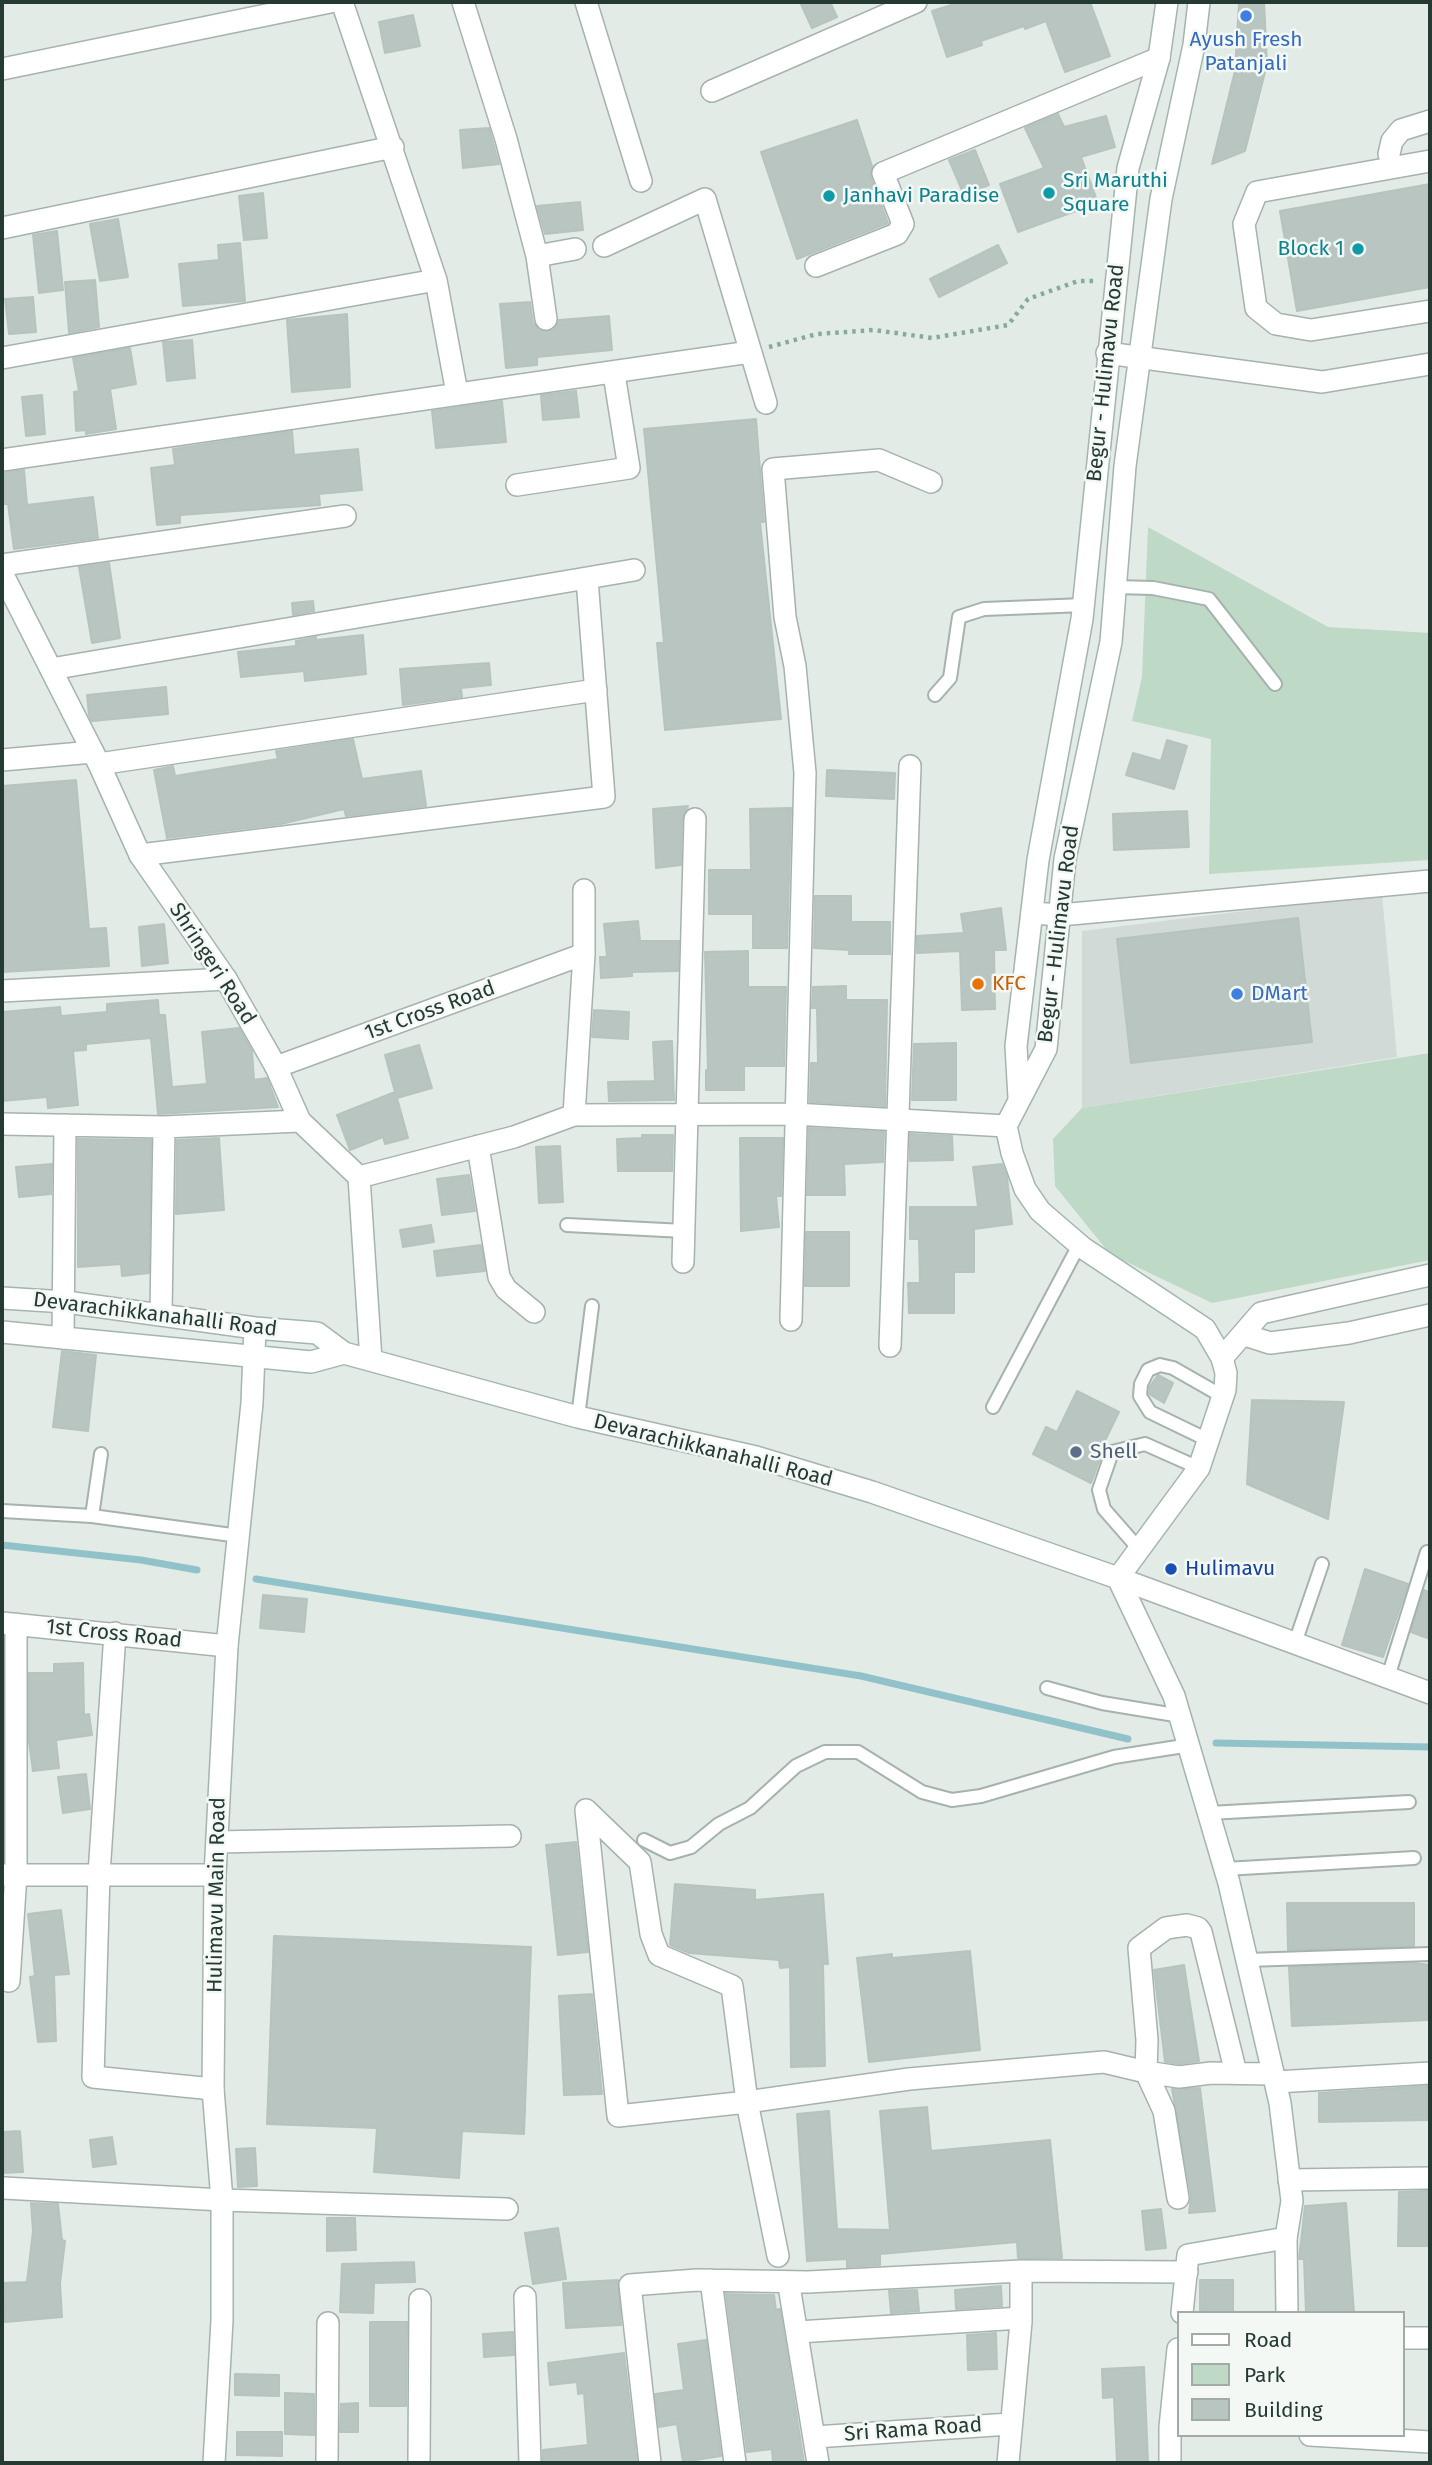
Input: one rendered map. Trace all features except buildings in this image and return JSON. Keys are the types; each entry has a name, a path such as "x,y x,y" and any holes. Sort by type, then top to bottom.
{"street":[{"path":"2,69 330,2"},
{"path":"342,2 436,280 457,393"},
{"path":"463,2 506,139 537,256 546,319"},
{"path":"586,2 641,181"},
{"path":"712,91 916,2"},
{"name":"Begur - Hulimavu Road","path":"1019,1098 1016,1046 1038,860 1067,716 1084,605 1107,353 1128,168 1158,58 1167,2"},
{"name":"Begur - Hulimavu Road","path":"1019,1098 1046,1049 1065,859 1111,642 1125,466 1161,199 1194,45 1199,2"},
{"path":"816,266 897,234 903,224 883,173 1158,58"},
{"path":"1389,154 1392,141 1401,130 1415,123 1430,121"},
{"path":"2,228 393,147"},
{"path":"1430,161 1257,192 1244,225 1256,308 1276,324 1311,330 1430,311"},
{"path":"604,246 705,199 766,403"},
{"path":"537,256 575,249"},
{"path":"2,358 436,280"},
{"path":"2,460 457,393 614,374 750,352"},
{"path":"1107,353 1322,382 1430,364"},
{"path":"517,485 629,468 614,374"},
{"path":"791,1320 794,1114 805,773 794,666 785,617 773,469 878,460 931,482"},
{"path":"2,565 345,516"},
{"path":"51,669 634,570"},
{"name":"Shringeri Road","path":"2,573 96,758 140,856 226,979 276,1068 300,1121 359,1177"},
{"path":"140,856 604,797 587,579"},
{"path":"2,760 96,758 596,690"},
{"path":"890,1346 895,1120 910,766"},
{"path":"683,1262 695,819"},
{"path":"1032,913 1060,915 1430,881"},
{"path":"574,1115 584,954 584,890"},
{"name":"1st Cross Road","path":"276,1068 584,954"},
{"path":"2,991 226,979"},
{"path":"1019,1098 1006,1126 1012,1153 1026,1189 1040,1211 1079,1245 1205,1329 1222,1358 1226,1373 1222,1396 1199,1468 1118,1578 1164,1671 1181,1716 1225,1869 1275,2078 1292,2201 1286,2238 1287,2311"},
{"path":"371,1360 359,1177 478,1146 574,1115 794,1114 1006,1126"},
{"path":"2,1124 164,1127 300,1121"},
{"path":"63,1338 66,1302 65,1125"},
{"path":"161,1313 164,1127"},
{"path":"478,1146 499,1277 506,1289 534,1312"},
{"path":"1222,1358 1236,1340 1245,1335 1261,1313 1430,1275"},
{"name":"Devarachikkanahalli Road","path":"2,1298 66,1302 255,1328 317,1333 344,1353 578,1417 769,1461 872,1492 1118,1578 1430,1693"},
{"path":"1245,1335 1270,1343 1349,1333 1430,1315"},
{"name":"Hulimavu Main Road","path":"214,2463 222,2320 222,2200 213,2089 215,1875 227,1646 239,1536 255,1328"},
{"name":"Devarachikkanahalli Road","path":"2,1332 311,1362 344,1353"},
{"path":"9,1624 9,1981"},
{"name":"1st Cross Road","path":"9,1624 227,1646"},
{"path":"115,1633 99,1874 93,2077 213,2089"},
{"path":"778,2256 747,2102 732,1986 659,1955 651,1934 640,1862 586,1810 618,2116 747,2102 909,2079 1104,2062 1178,2077 1236,2073 1275,2078 1430,2073"},
{"path":"217,1842 510,1836"},
{"path":"9,1874 215,1875"},
{"path":"1178,2198 1164,2111 1146,2072 1147,2040 1139,1948 1166,1928 1187,1925 1198,1928 1201,1932 1236,2073"},
{"path":"1289,2180 1430,2178"},
{"path":"4,2188 222,2200 507,2209"},
{"path":"1182,2311 1188,2255 1286,2238"},
{"path":"650,2463 630,2285 711,2280 808,2282 1021,2271 1187,2272"},
{"path":"1008,2463 1021,2318 1021,2271"},
{"path":"711,2280 735,2463"},
{"path":"790,2292 818,2463"},
{"path":"525,2297 530,2463"},
{"path":"419,2463 420,2300"},
{"path":"798,2332 1021,2318"},
{"path":"327,2463 328,2323"},
{"path":"1404,2338 1430,2338"},
{"path":"1170,2463 1176,2388"},
{"name":"Sri Rama Road","path":"815,2437 1010,2424"},
{"path":"1344,2437 1430,2442"}],"lane":[{"path":"1115,587 1153,588 1209,599 1275,684"},
{"path":"935,695 950,678 959,617 984,609 1084,605"},
{"path":"567,1225 684,1231"},
{"path":"993,1407 1079,1245"},
{"path":"578,1417 592,1306"},
{"path":"1208,1440 1150,1412 1140,1396 1141,1384 1148,1370 1160,1365 1173,1368 1222,1396"},
{"path":"1139,1549 1104,1510 1100,1490 1112,1452 1145,1444 1199,1468"},
{"path":"92,1516 101,1454"},
{"path":"2,1511 92,1516 239,1536"},
{"path":"1388,1677 1427,1552"},
{"path":"1295,1643 1322,1564"},
{"path":"1047,1688 1102,1703 1181,1716"},
{"path":"644,1840 670,1853 691,1847 719,1824 750,1808 796,1766 825,1752 858,1752 922,1793 953,1800 981,1796 1114,1757 1190,1745"},
{"path":"1209,1813 1409,1802"},
{"path":"1225,1869 1414,1857"},
{"path":"1247,1960 1430,1954"}],"path":[{"path":"750,352 817,334 874,330 932,338 1008,325 1028,299 1078,282 1116,281"}],"shaded area":[{"name":"DMart","path":"1382,894 1397,1057 1082,1108 1082,931"}],"green space":[{"path":"1148,527 1328,627 1430,633 1430,860 1209,874 1211,739 1132,721 1142,677"},
{"path":"1430,1053 1430,1260 1212,1303 1110,1254 1055,1186 1053,1139 1082,1108"}],"waterway":[{"path":"2,1545 141,1560 197,1570"},
{"path":"256,1579 861,1676 1128,1739"},
{"path":"1216,1743 1430,1747"}],"place":[{"name":"Ayush Fresh Patanjali","path":"1246,16"},
{"name":"Sri Maruthi Square","path":"1049,193"},
{"name":"Janhavi Paradise","path":"829,196"},
{"name":"Block 1","path":"1358,249"},
{"name":"KFC","path":"978,984"},
{"name":"DMart","path":"1237,994"},
{"name":"Shell","path":"1076,1452"},
{"name":"Hulimavu","path":"1171,1569"}]}
